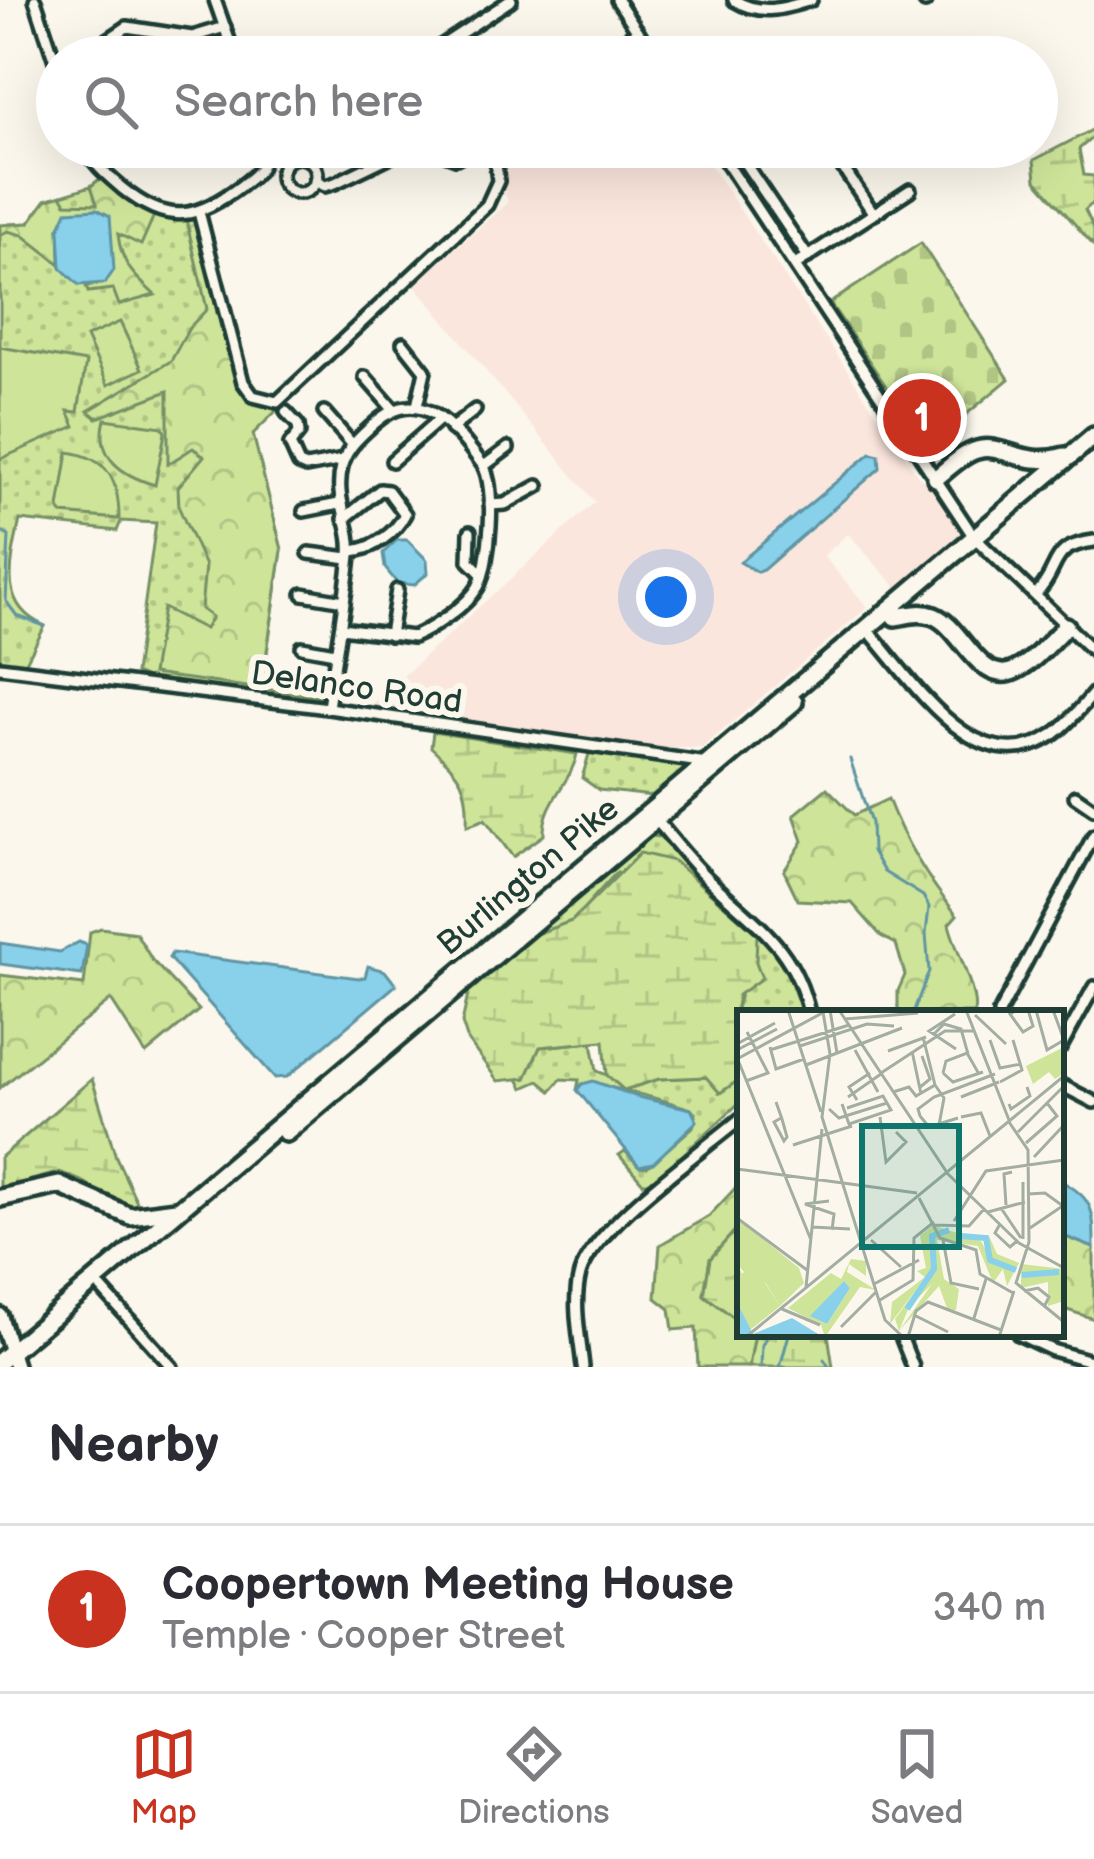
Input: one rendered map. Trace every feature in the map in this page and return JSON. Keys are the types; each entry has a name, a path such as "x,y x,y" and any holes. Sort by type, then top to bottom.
{"highway":[{"name":"Burlington Pike","path":"10,1362 179,1210 873,636 1094,436"},
{"path":"936,478 984,448 1034,462 1074,453"},
{"name":"Burlington Pike","path":"10,1362 653,816 707,763 1094,448"},
{"path":"895,617 935,616 988,669 1003,674 1018,670 1066,626"},
{"path":"0,1198 59,1185 130,1216 179,1210"}],"main road":[{"path":"0,1315 10,1362"}],"street":[{"path":"35,0 47,36"},
{"path":"215,0 228,36"},
{"path":"460,36 511,0"},
{"path":"617,0 641,36"},
{"path":"734,0 757,10 811,0"},
{"path":"114,36 127,27 186,36"},
{"path":"195,36 225,27"},
{"path":"634,36 639,33"},
{"path":"98,168 153,210 199,212 215,205 259,168"},
{"path":"274,168 282,170 282,180 292,191 308,190 315,181 314,168"},
{"path":"315,181 325,186 366,168"},
{"path":"199,212 243,382 254,396 277,402 487,205 498,181 496,168"},
{"path":"730,168 978,540 1094,652"},
{"path":"748,168 808,257"},
{"path":"843,168 874,214"},
{"path":"796,265 910,190"},
{"path":"404,343 425,371 417,406"},
{"path":"365,377 392,408"},
{"path":"328,709 351,555 339,505 344,460 352,444 392,408 431,410 484,466 491,481 486,560 479,586 412,637 341,628"},
{"path":"451,428 475,410"},
{"path":"286,412 298,425 299,434 290,445 298,464 306,467 344,460"},
{"path":"324,412 352,444"},
{"path":"392,461 440,419"},
{"path":"484,466 508,448"},
{"path":"490,505 505,505 538,486"},
{"path":"309,553 351,555 366,550 405,514 388,491 380,490 344,519"},
{"path":"304,511 339,505"},
{"path":"470,532 469,561 482,573"},
{"path":"1036,594 1060,552 1094,541"},
{"path":"390,635 397,590"},
{"path":"303,594 344,601"},
{"path":"302,647 343,649 355,631"},
{"path":"873,636 948,721 965,734 1000,748 1034,745 1064,725 1094,694"},
{"name":"Delanco Road","path":"0,667 707,763"},
{"path":"1075,796 1094,809"},
{"path":"653,816 703,874 776,940 800,983 808,1010"},
{"path":"1001,1010 1094,835"},
{"path":"1064,1042 1094,987"},
{"path":"1064,1087 1094,1102"},
{"path":"583,1367 576,1300 588,1257 617,1223 737,1122"},
{"path":"101,1288 172,1367"},
{"path":"901,1337 913,1367"},
{"path":"1024,1337 1094,1362"}],"shaded area":[{"path":"498,168 712,168 918,476 940,497 963,531 898,589 848,534 823,556 868,607 702,748 657,748 369,707 595,502 414,284 508,203"}],"green space":[{"path":"1094,129 1094,136 1079,149 1084,175 1094,176 1094,202 1085,210 1094,229 1094,246 1036,180 1035,168 1058,168 1058,148"},
{"path":"101,178 158,214 197,215 282,550 261,694 149,679 135,673 156,523 121,521 117,531 20,520 11,570 14,597 31,618 45,626 24,666 0,663 0,228 29,223 46,200 91,186"},
{"path":"101,178 155,213 141,245 118,234 130,269 155,295 119,305 113,289 88,292 86,286 101,284 65,219 59,228 60,264 23,235 8,231 0,235 0,225 29,223 46,200 61,195 66,203 97,204 91,186"},
{"path":"197,215 242,391 277,410 253,434 282,550 265,664 284,667 283,685 329,691 328,698 152,674 163,608 205,629 212,617 201,609 205,566 179,508 178,487 204,456 193,448 168,464 168,391 97,418 88,411 171,361 189,328 207,309 186,219"},
{"path":"921,243 1009,379 927,447 830,303"},
{"path":"120,322 142,369 108,385 86,337"},
{"path":"0,347 86,362 78,412 68,411 75,426 0,459"},
{"path":"105,419 163,427 155,485 114,463 104,444"},
{"path":"68,452 93,460 109,473 119,519 62,514"},
{"path":"433,732 577,754 552,802 544,835 513,857 485,819 467,826 464,790 456,773 431,747"},
{"path":"595,751 689,767 652,796 599,790 582,778 589,754"},
{"path":"827,788 854,815 888,799 918,860 957,915 949,924 974,1010 898,1010 898,991 905,975 896,944 881,936 852,903 798,900 784,871 803,841 794,815"},
{"path":"649,836 662,837 760,931 783,960 801,1010 737,1010 735,1014 757,934 707,893 617,872 572,921 536,934"},
{"path":"640,853 674,861 757,934 756,962 762,978 738,995 735,1013 737,1081 720,1093 706,1077 659,1079 624,1090 607,1075 604,1041 540,1047 526,1078 498,1081 468,1041 462,1023 469,990 536,934 572,921"},
{"path":"101,928 136,933 152,960 199,1010 146,1054 111,1000 0,1088 0,975 84,985 90,932"},
{"path":"592,1042 597,1071 624,1090 659,1079 707,1077 720,1093 737,1081 737,1105 652,1183 643,1183 619,1155 625,1151 639,1166 647,1167 693,1127 696,1114 602,1086 582,1084 577,1090 579,1080 561,1079 551,1091 539,1081 523,1088 518,1079 526,1078 540,1047"},
{"path":"92,1079 116,1157 140,1209 118,1206 86,1183 60,1172 0,1189 0,1158"},
{"path":"737,1186 737,1228 710,1259 704,1294 737,1320 737,1337 754,1337 749,1367 698,1367 696,1328 673,1330 670,1309 656,1298 660,1245 709,1216"},
{"path":"737,1228 737,1320 704,1295 710,1259"},
{"path":"1064,1236 1094,1248 1094,1319 1064,1309"},
{"path":"754,1337 828,1337 833,1367 749,1367"}],"water":[{"path":"97,209 110,216 114,270 105,283 79,285 61,268 59,229 67,211"},
{"path":"871,453 879,455 880,468 763,570 757,572 740,562"},
{"path":"397,540 407,540 427,560 428,573 414,585 397,583 385,568 383,553"},
{"path":"79,942 87,945 82,975 0,964 0,943 60,952"},
{"path":"172,953 359,978 365,977 368,966 385,971 396,985 287,1077 275,1078 169,958"},
{"path":"593,1081 691,1109 697,1121 653,1163 639,1166 577,1090"},
{"path":"1064,1183 1090,1207 1094,1248 1064,1236"}],"waterway":[{"path":"0,531 9,536 6,601 17,616 45,626"},
{"path":"850,759 871,823 872,851 884,872 923,896 929,907 929,971 914,1010"},
{"path":"761,1367 766,1337"},
{"path":"780,1367 788,1337"},
{"path":"824,1359 829,1367"}],"place":[{"name":"Coopertown Meeting House","path":"922,418"}]}
